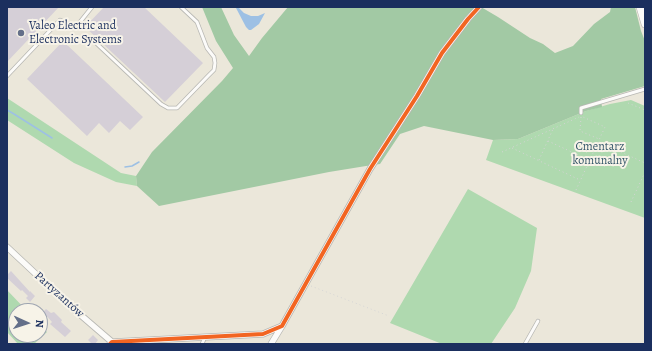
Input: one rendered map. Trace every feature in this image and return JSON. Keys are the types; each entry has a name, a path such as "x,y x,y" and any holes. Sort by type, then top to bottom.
{"street":[{"path":"271,344 370,169 417,96 442,53 479,7"},
{"path":"640,7 645,24"},
{"name":"Partyzantów","path":"7,247 111,343"},
{"path":"111,343 263,334 282,326"}],"lane":[{"path":"7,76 60,20 76,27 92,7"},
{"path":"96,43 162,104 168,108 177,108 214,70 215,63 214,57 207,48 197,22 181,7"},
{"path":"581,115 581,108 645,89"},
{"path":"525,344 538,321"},
{"path":"202,344 205,338"}],"path":[{"path":"628,103 645,110"},
{"path":"502,152 581,115"},
{"path":"576,190 605,127 581,115"},
{"path":"581,115 580,131 599,139"},
{"path":"539,161 554,128"},
{"path":"548,141 589,160"},
{"path":"598,142 645,163"},
{"path":"512,148 580,180"},
{"path":"632,202 645,172"},
{"path":"306,284 389,316"}],"green space":[{"path":"202,7 221,7 234,35 249,56 288,7 481,7 530,38 543,44 555,53 573,46 594,24 610,12 611,7 635,7 645,41 645,86 601,99 602,107 586,111 518,139 493,140 424,126 400,134 380,164 329,172 159,206 137,186 136,176 152,152 233,68 216,41"},
{"path":"7,98 121,173 136,176 137,186 116,182 74,163 7,120"},
{"name":"Cmentarz komunalny","path":"631,100 645,106 645,218 486,160 493,140 518,139 586,111"},
{"path":"468,189 537,228 531,271 515,308 491,344 442,344 390,323"},
{"path":"7,290 19,303 8,303 8,333"},
{"path":"17,343 35,343 34,344"}],"water":[{"path":"238,7 244,13 251,16 258,16 265,13 259,24 249,30 236,8"}],"building":[{"name":"Valeo Electric and Electronic Systems","path":"7,7 59,7 7,62"},
{"path":"104,7 144,7 203,63 165,102 85,27"},
{"path":"63,41 143,117 130,130 120,121 109,133 99,123 87,136 27,79"},
{"path":"11,271 35,296 30,302 26,298 28,296 7,278 7,275"},
{"path":"48,311 51,313 54,312 62,320 61,322 71,331 65,337 50,324 52,322 48,318"},
{"path":"93,335 98,340 95,344 92,344 88,340"}],"waterway":[{"path":"7,110 52,138"},
{"path":"125,167 132,166 139,162"}],"transit line":[{"path":"110,344 112,342 263,334 282,326 370,169 417,96 442,53 479,7"}],"place":[{"name":"Valeo Electric and Electronic Systems","path":"21,33"}]}
